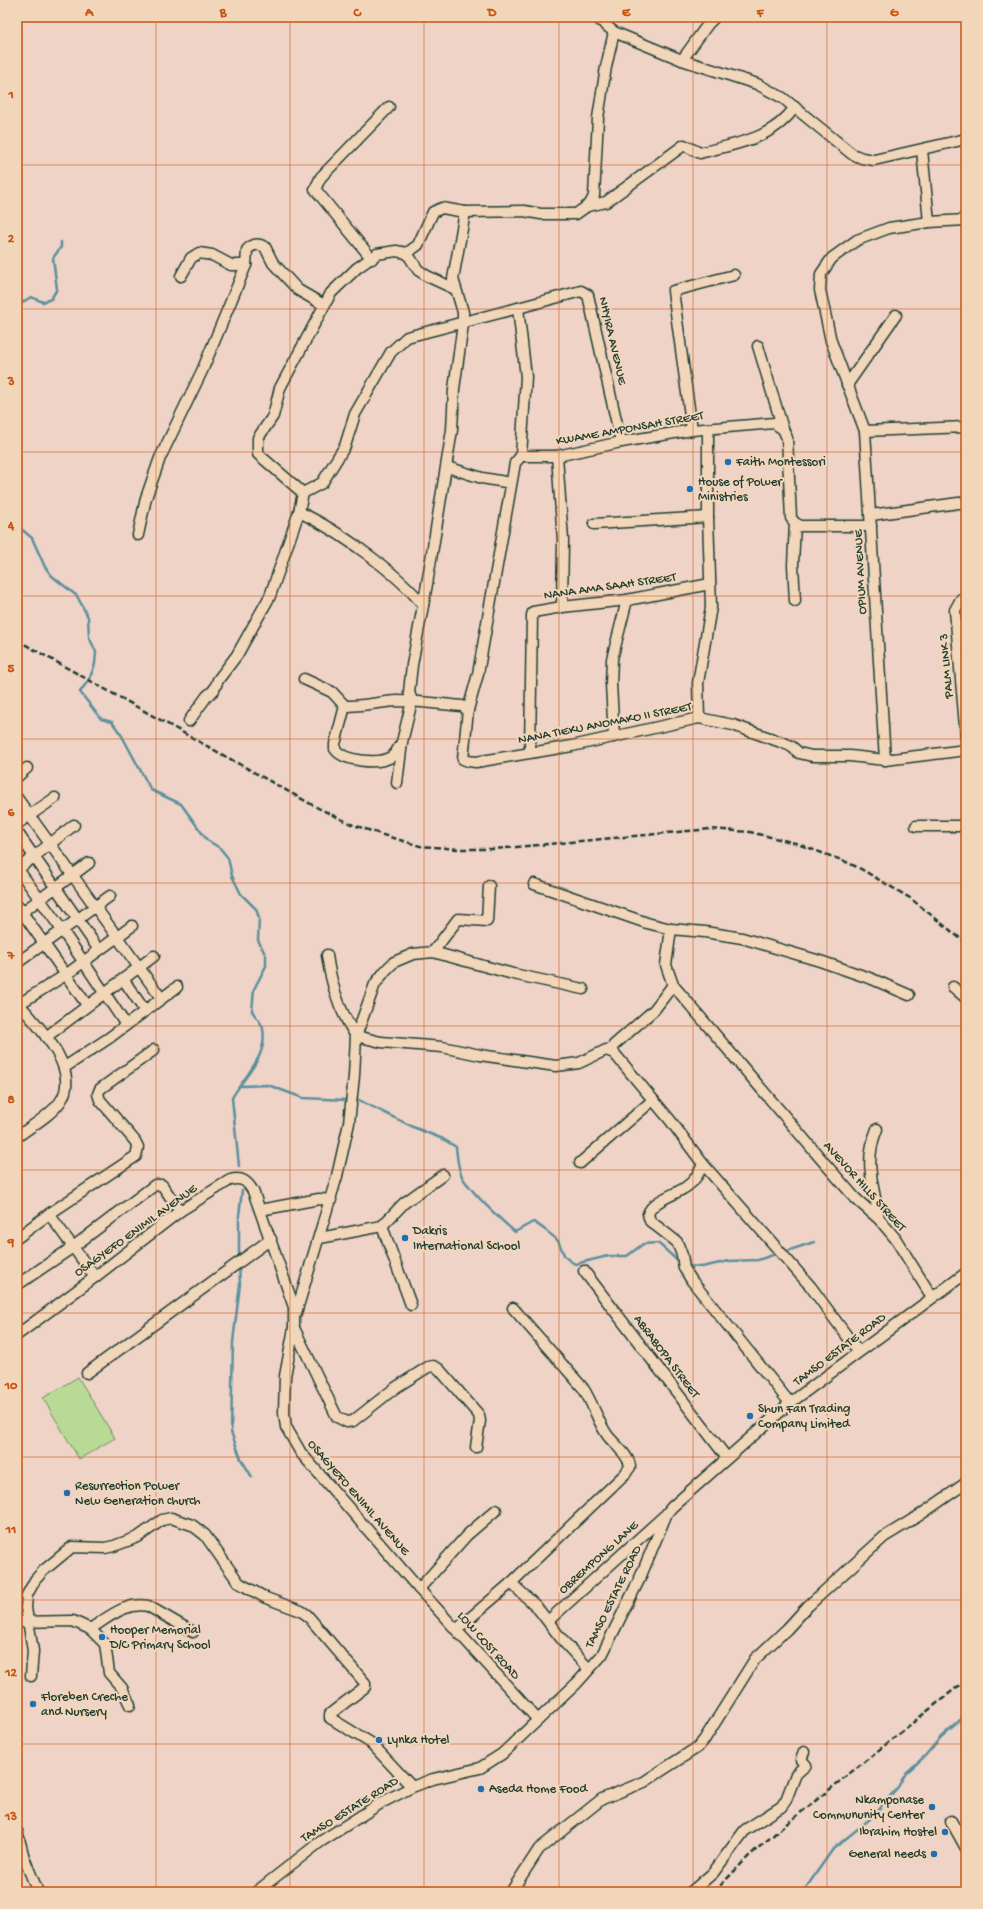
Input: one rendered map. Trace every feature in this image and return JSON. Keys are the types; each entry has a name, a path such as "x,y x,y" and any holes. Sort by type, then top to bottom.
{"street":[{"path":"682,60 708,24 715,17"},
{"path":"599,18 614,32 682,60 757,84 778,94 852,154 862,158 874,160 966,139"},
{"path":"588,206 594,196 598,118 606,67 614,32"},
{"path":"372,258 315,189 321,176 389,107"},
{"path":"407,254 418,245 431,216 436,210 442,208 465,212 576,214 588,206 606,202 684,145 700,153 761,137 787,118 794,107"},
{"path":"922,150 929,222"},
{"path":"397,783 402,742 412,701 410,692 410,678 447,467 452,430 454,389 463,324 460,301 455,289 453,271 465,212"},
{"name":"OPIUM AVENUE","path":"885,760 865,431 832,341 820,290 821,274 832,258 857,240 889,228 929,222 966,220"},
{"path":"138,535 146,498 160,458 202,371 246,265 247,250 256,244 265,247 274,263 298,290 324,305"},
{"path":"189,721 207,696 214,690 218,680 237,655 270,596 299,512 303,493 258,454 258,438 273,416 280,388 331,293 358,268 377,254 387,251 402,251 407,254 418,270 427,276 455,289"},
{"path":"180,276 191,258 199,254 212,255 231,265 246,265"},
{"path":"692,430 673,291 734,275"},
{"name":"NHYIRA AVENUE","path":"303,493 322,483 345,446 355,414 391,352 407,337 434,329 463,324 581,291 588,295 621,442"},
{"path":"304,679 332,692 345,706 365,706 394,701 412,701 462,706 468,710 478,674 515,463 521,456 526,377 518,308"},
{"path":"847,385 896,315"},
{"path":"758,346 787,438 791,518 795,523 801,526 871,521 966,502"},
{"name":"KWAME AMPONSAH STREET","path":"521,456 557,456 621,442 692,430 774,423 783,429"},
{"path":"865,431 966,427"},
{"path":"699,718 698,683 710,607 708,429"},
{"path":"557,456 563,540 562,607"},
{"path":"447,467 487,479 511,483"},
{"path":"299,512 314,519 362,551 408,589 423,605"},
{"path":"594,524 708,517"},
{"path":"795,523 793,565 795,601"},
{"name":"NANA AMA SAAH STREET","path":"530,752 532,615 536,611 627,600 710,584"},
{"name":"PALM LINK 3","path":"966,598 961,599 955,610 963,668 966,738"},
{"path":"614,737 611,684 612,659 627,600"},
{"path":"345,706 335,744 335,749 340,755 351,759 364,761 386,759 395,754 402,742"},
{"name":"NANA TIEKU ANOMAKO II STREET","path":"468,710 463,759 476,762 572,746 699,718 733,725 791,746 799,753 812,756 850,756 885,760 966,750"},
{"path":"17,777 27,768"},
{"path":"17,798 51,843 161,998"},
{"path":"17,824 55,798"},
{"path":"74,825 17,869 62,930 126,1026"},
{"path":"916,826 966,826"},
{"path":"17,832 99,950"},
{"path":"87,1005 44,942 19,911 40,900 89,863"},
{"path":"534,884 647,923 671,929 705,932 742,938 854,972 909,995"},
{"path":"433,952 458,919 487,921 489,886"},
{"path":"17,963 44,942 110,896"},
{"path":"17,1137 55,1108 61,1101 67,1085 65,1067 46,1036 18,1003 67,974 132,926"},
{"path":"610,1051 617,1042 654,1010 673,985 666,965 671,929"},
{"path":"476,1447 480,1421 479,1415 439,1369 433,1366 428,1367 395,1388 353,1421 347,1422 337,1417 294,1323 320,1238 349,1123 354,1076 356,1036 375,984 394,962 413,954 433,952 513,974 583,989"},
{"path":"327,955 329,973 338,1004 345,1019 356,1036 381,1042 442,1047 480,1055 556,1066 579,1063 606,1050 610,1051 653,1100 703,1164 811,1287 858,1351"},
{"path":"46,1036 154,956"},
{"path":"123,979 145,1011"},
{"name":"AVEVOR HILLS STREET","path":"673,985 856,1199 879,1219 895,1238 932,1298"},
{"path":"65,1067 126,1026 177,987"},
{"path":"953,987 966,998"},
{"path":"17,1238 49,1214 136,1156 138,1147 135,1141 100,1100 98,1094 100,1090 154,1050"},
{"path":"580,1163 653,1100"},
{"path":"877,1129 872,1140 869,1156 879,1219"},
{"path":"703,1164 699,1173 688,1186 653,1206 648,1214 650,1221 677,1242 682,1255 684,1268 692,1281 790,1403"},
{"path":"320,1238 382,1226 400,1207 443,1175"},
{"name":"OSAGYEFO ENIMIL AVENUE","path":"17,1335 180,1211 230,1180 238,1178 248,1183 260,1210 292,1298 294,1323 286,1376 284,1413 286,1428 301,1453 419,1589"},
{"path":"17,1285 73,1247 155,1185 162,1186 180,1211"},
{"path":"260,1210 319,1199 330,1200"},
{"path":"49,1214 95,1277"},
{"path":"382,1226 412,1305"},
{"path":"87,1373 271,1239"},
{"name":"ABRABOPA STREET","path":"584,1271 727,1458"},
{"name":"TAMSO ESTATE ROAD","path":"256,1892 324,1839 381,1803 412,1787 433,1779 487,1765 502,1754 602,1655 667,1513 676,1503 790,1403 858,1351 966,1273"},
{"path":"456,1630 511,1583 628,1471 630,1464 606,1433 592,1402 583,1388 512,1308"},
{"path":"511,1892 539,1849 602,1799 644,1782 698,1747 704,1740 755,1659 787,1629 808,1606 884,1537 920,1516 966,1484"},
{"path":"419,1589 467,1535 496,1510"},
{"name":"OBREMPONG LANE","path":"548,1621 667,1513"},
{"path":"31,1676 33,1651 26,1608 27,1596 35,1580 72,1547 105,1548 114,1546 138,1537 167,1519 192,1525 211,1541 239,1583 266,1598 301,1611 307,1615 365,1682 364,1687 329,1716 371,1743 412,1787"},
{"path":"511,1583 536,1606 563,1641 589,1669"},
{"name":"LOW COST ROAD","path":"419,1589 538,1720"},
{"path":"90,1629 124,1608 140,1604 148,1606 193,1632"},
{"path":"17,1622 73,1621 90,1629 105,1644 109,1673 122,1688 130,1706"},
{"path":"691,1892 713,1873 745,1830 781,1807 786,1800 796,1774 806,1764 801,1760 804,1752"},
{"path":"951,1821 966,1848"},
{"path":"17,1831 24,1858 38,1892"}],"green space":[{"path":"78,1377 115,1438 79,1459 43,1398"}],"waterway":[{"path":"17,311 21,303 31,297 43,302 51,299 57,289 53,258 61,247 61,242"},
{"path":"17,498 17,516"},
{"path":"17,517 20,528 32,538 45,567 52,576 77,596 88,617 89,637 96,652 95,664 90,678 80,692 101,719 112,722 122,736 151,790 181,804 207,840 220,848 228,858 232,876 241,894 256,909 259,918 258,940 266,956 266,966 254,989 252,1011 260,1022 263,1029 264,1039 259,1057 232,1098 239,1166"},
{"path":"242,1086 268,1085 303,1098 347,1100"},
{"path":"359,1100 413,1127 443,1139 456,1147 458,1164 462,1177 502,1221 515,1232 533,1222 539,1225 557,1239 565,1256 575,1264 608,1256 627,1256 643,1244 658,1243 679,1262"},
{"path":"239,1258 239,1216 242,1190"},
{"path":"784,1252 814,1242"},
{"path":"687,1266 702,1267 729,1261 758,1260 779,1253"},
{"path":"239,1265 240,1284 233,1342 231,1432 241,1459 252,1477"},
{"path":"803,1892 833,1849 870,1819 898,1787 906,1773 924,1757 941,1737 966,1715"}],"railway":[{"path":"17,640 318,808 351,824 383,835 420,846 459,849 495,849 710,829 750,832 795,843 844,861 861,869 910,898 966,943"},
{"path":"714,1892 750,1855 784,1826 966,1680"}],"place":[{"name":"Faith Montessori","path":"728,462"},
{"name":"House of Power Ministries","path":"690,489"},
{"name":"Dakris International School","path":"405,1238"},
{"name":"Shun Fan Trading Company Limited","path":"750,1416"},
{"name":"Resurrection Power New Generation church","path":"67,1493"},
{"name":"Hooper Memorial D/C Primary School","path":"102,1637"},
{"name":"Floreben Creche and Nursery","path":"33,1704"},
{"name":"Lynka Hotel","path":"379,1740"},
{"name":"Aseda Home Food","path":"481,1789"},
{"name":"Nkamponase Commununity Center","path":"932,1807"},
{"name":"Ibrahim Hostel","path":"945,1832"},
{"name":"General needs","path":"934,1854"}]}
